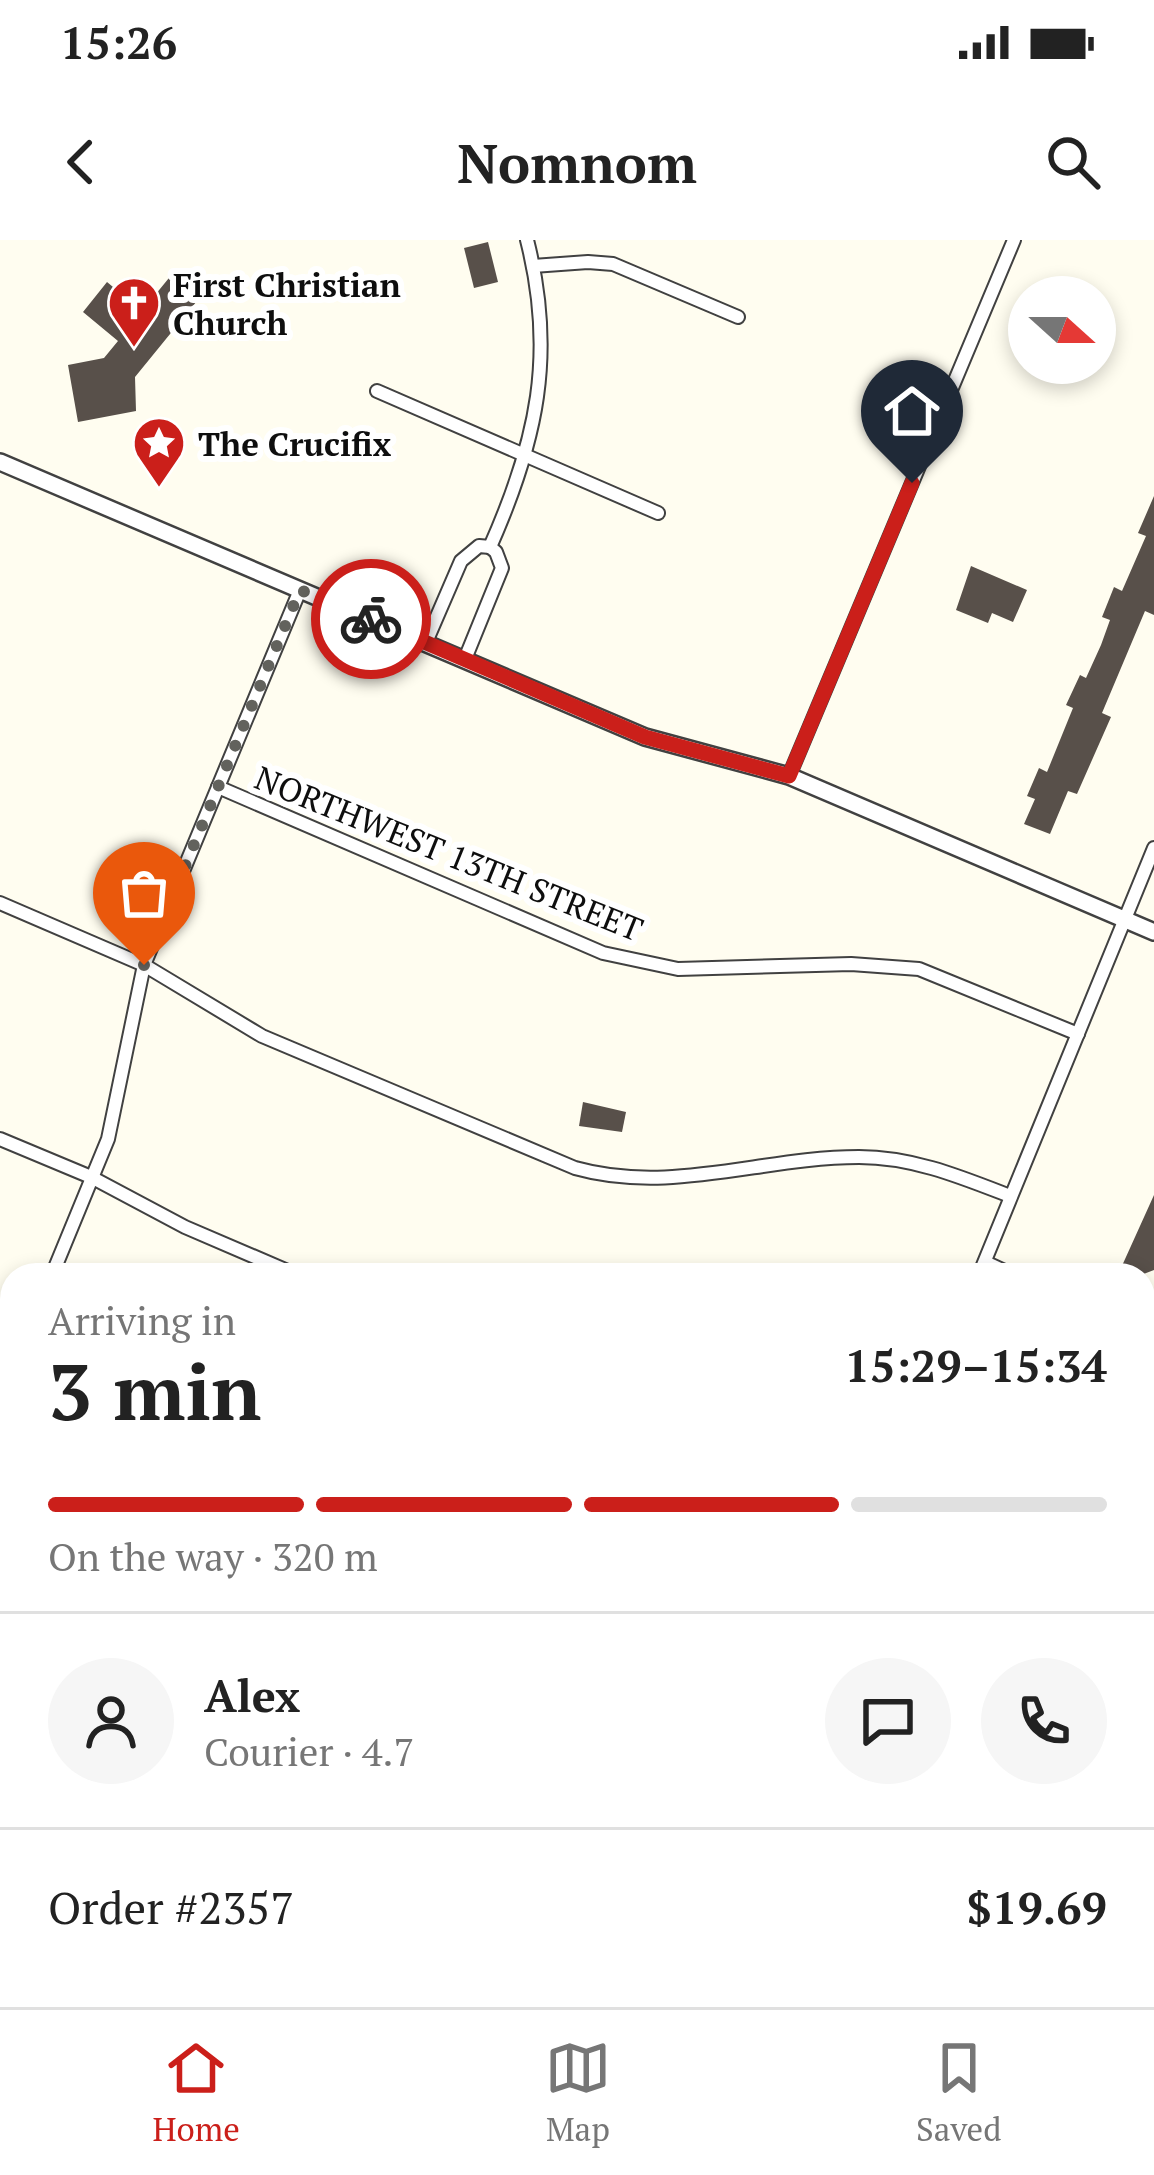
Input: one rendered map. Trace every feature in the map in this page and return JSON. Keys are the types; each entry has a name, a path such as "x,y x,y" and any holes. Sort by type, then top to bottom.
{"street":[{"path":"490,547 520,480 535,422 542,337 526,240"},
{"path":"789,776 1014,240"},
{"path":"533,266 613,264 738,317"},
{"path":"377,391 658,513"},
{"path":"0,462 645,737 789,776 1154,932"},
{"path":"465,659 502,568 490,547"},
{"path":"426,642 466,553 490,547"},
{"path":"57,1263 116,1108 144,965 300,590"},
{"name":"NORTHWEST 13TH STREET","path":"218,787 604,952 678,969 851,964 919,969 1078,1034"},
{"path":"984,1263 1154,848"},
{"path":"0,903 144,965 262,1036 541,1157 610,1178 685,1178 863,1157 940,1169 1010,1196"},
{"path":"0,1139 91,1177 185,1227 268,1263"}],"building":[{"path":"488,242 498,282 474,288 464,248"},
{"name":"First Christian Church","path":"173,273 201,296 135,377 136,411 78,422 68,365 104,358 118,341 83,312 107,282 142,311"},
{"path":"1154,496 1154,615 1145,611 1102,713 1111,717 1077,794 1068,791 1050,834 1024,824 1035,799 1027,796 1039,768 1047,772 1073,708 1066,705 1080,675 1086,678 1101,645 1110,620 1102,617 1114,587 1122,591 1146,536 1138,533"},
{"path":"971,566 1027,590 1013,622 992,613 988,623 956,610"},
{"path":"583,1102 626,1112 622,1132 579,1126"},
{"path":"1154,1195 1154,1263 1123,1263"}],"way so far":[{"path":"144,965 300,590 371,619"}],"place":[{"name":"First Christian Church","path":"134,349"},
{"name":"The Crucifix","path":"159,489"}],"route":[{"path":"371,619 645,737 789,776 912,483"}]}
